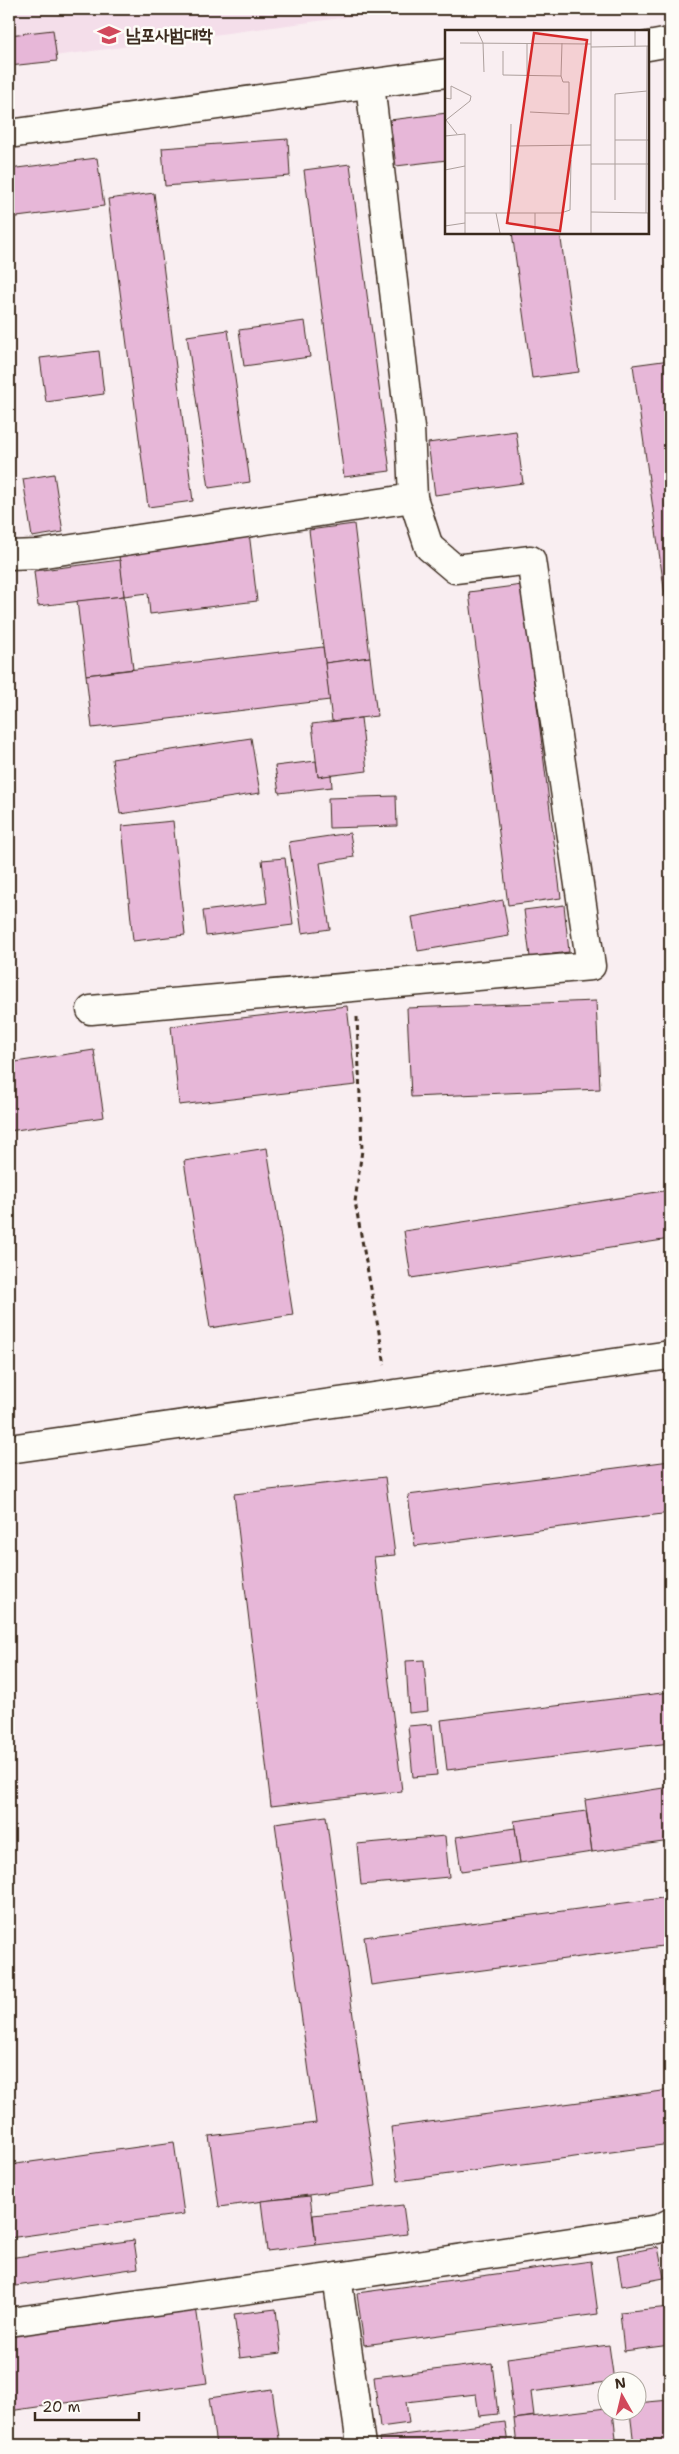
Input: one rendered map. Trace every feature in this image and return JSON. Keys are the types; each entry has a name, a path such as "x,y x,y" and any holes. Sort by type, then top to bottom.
{"street":[{"path":"649,46 670,42"},
{"path":"9,134 445,73"},
{"path":"91,1010 591,966 531,560 454,569 429,547 413,498 410,428 370,84"},
{"path":"9,555 38,554 413,498"},
{"path":"9,1449 670,1355"},
{"path":"9,2322 337,2277 658,2229 670,2223"},
{"path":"337,2277 361,2445"}],"path":[{"path":"355,986 362,1150 356,1202 390,1395"}],"shaded area":[{"name":"남포사범대학","path":"9,9 409,9 9,62"}],"building":[{"path":"53,30 57,61 9,66 9,35"},
{"path":"445,113 445,160 396,166 390,120"},
{"path":"288,139 290,176 165,186 162,148"},
{"path":"97,158 104,206 9,218 9,169"},
{"path":"350,164 390,471 344,477 304,170"},
{"path":"154,193 193,501 148,507 108,199"},
{"path":"512,234 560,234 579,372 532,378"},
{"path":"305,321 310,357 244,366 239,330"},
{"path":"228,330 250,482 209,488 187,336"},
{"path":"99,351 104,394 46,402 40,358"},
{"path":"670,360 670,631 633,365"},
{"path":"516,431 523,483 435,495 428,443"},
{"path":"54,474 63,532 32,537 23,479"},
{"path":"354,524 370,657 325,663 309,530"},
{"path":"249,532 257,601 150,614 148,593 124,596 118,548"},
{"path":"120,560 124,596 38,606 34,571"},
{"path":"522,585 561,898 508,905 469,592"},
{"path":"124,596 133,669 86,675 77,601"},
{"path":"323,647 330,700 92,728 86,675"},
{"path":"370,657 377,716 332,721 325,663"},
{"path":"361,718 367,771 318,777 312,724"},
{"path":"251,738 260,793 120,814 112,759"},
{"path":"316,761 318,777 331,775 332,787 279,793 275,766"},
{"path":"396,796 397,826 329,828 328,798"},
{"path":"173,821 185,935 133,941 122,826"},
{"path":"350,833 354,857 320,863 330,929 302,933 289,842"},
{"path":"285,858 293,925 206,936 203,911 267,903 262,860"},
{"path":"503,900 509,936 418,951 412,917"},
{"path":"564,905 569,952 530,957 524,910"},
{"path":"596,1001 600,1089 411,1097 407,1008"},
{"path":"347,1006 356,1085 179,1105 171,1026"},
{"path":"94,1050 104,1117 9,1131 9,1063"},
{"path":"267,1148 293,1315 210,1328 184,1161"},
{"path":"670,1190 670,1239 411,1278 404,1231"},
{"path":"670,1461 670,1513 415,1546 408,1495"},
{"path":"385,1477 395,1555 374,1557 402,1791 271,1806 234,1494"},
{"path":"424,1660 428,1711 409,1713 406,1661"},
{"path":"670,1692 670,1743 447,1770 441,1720"},
{"path":"432,1724 437,1775 413,1777 408,1726"},
{"path":"670,1787 670,1841 592,1852 585,1800"},
{"path":"586,1811 592,1852 520,1863 514,1821"},
{"path":"326,1816 376,2186 219,2207 209,2136 316,2123 275,1823"},
{"path":"515,1828 520,1863 461,1871 456,1837"},
{"path":"445,1836 449,1877 361,1885 357,1844"},
{"path":"670,1897 670,1945 371,1985 364,1937"},
{"path":"670,2090 670,2144 398,2181 391,2127"},
{"path":"174,2142 184,2214 9,2238 9,2165"},
{"path":"310,2196 316,2245 267,2251 261,2201"},
{"path":"403,2205 407,2234 316,2245 313,2215"},
{"path":"134,2240 138,2268 9,2287 9,2258"},
{"path":"658,2247 664,2278 622,2286 617,2255"},
{"path":"591,2261 598,2314 364,2345 357,2293"},
{"path":"196,2307 207,2383 9,2411 9,2333"},
{"path":"670,2307 670,2345 624,2351 620,2312"},
{"path":"276,2309 281,2353 240,2358 234,2314"},
{"path":"609,2345 613,2372 596,2372 596,2383 531,2392 534,2416 514,2419 507,2358"},
{"path":"492,2363 498,2414 479,2416 476,2394 406,2402 409,2423 380,2427 374,2377"},
{"path":"272,2389 280,2445 216,2445 209,2398"},
{"path":"670,2400 670,2445 634,2445 631,2422 646,2422 646,2402"},
{"path":"596,2409 596,2422 614,2422 616,2438 555,2445 517,2445 514,2419"},
{"path":"505,2422 508,2445 380,2445 379,2438"}],"place":[{"name":"남포사범대학","path":"109,35"}]}
